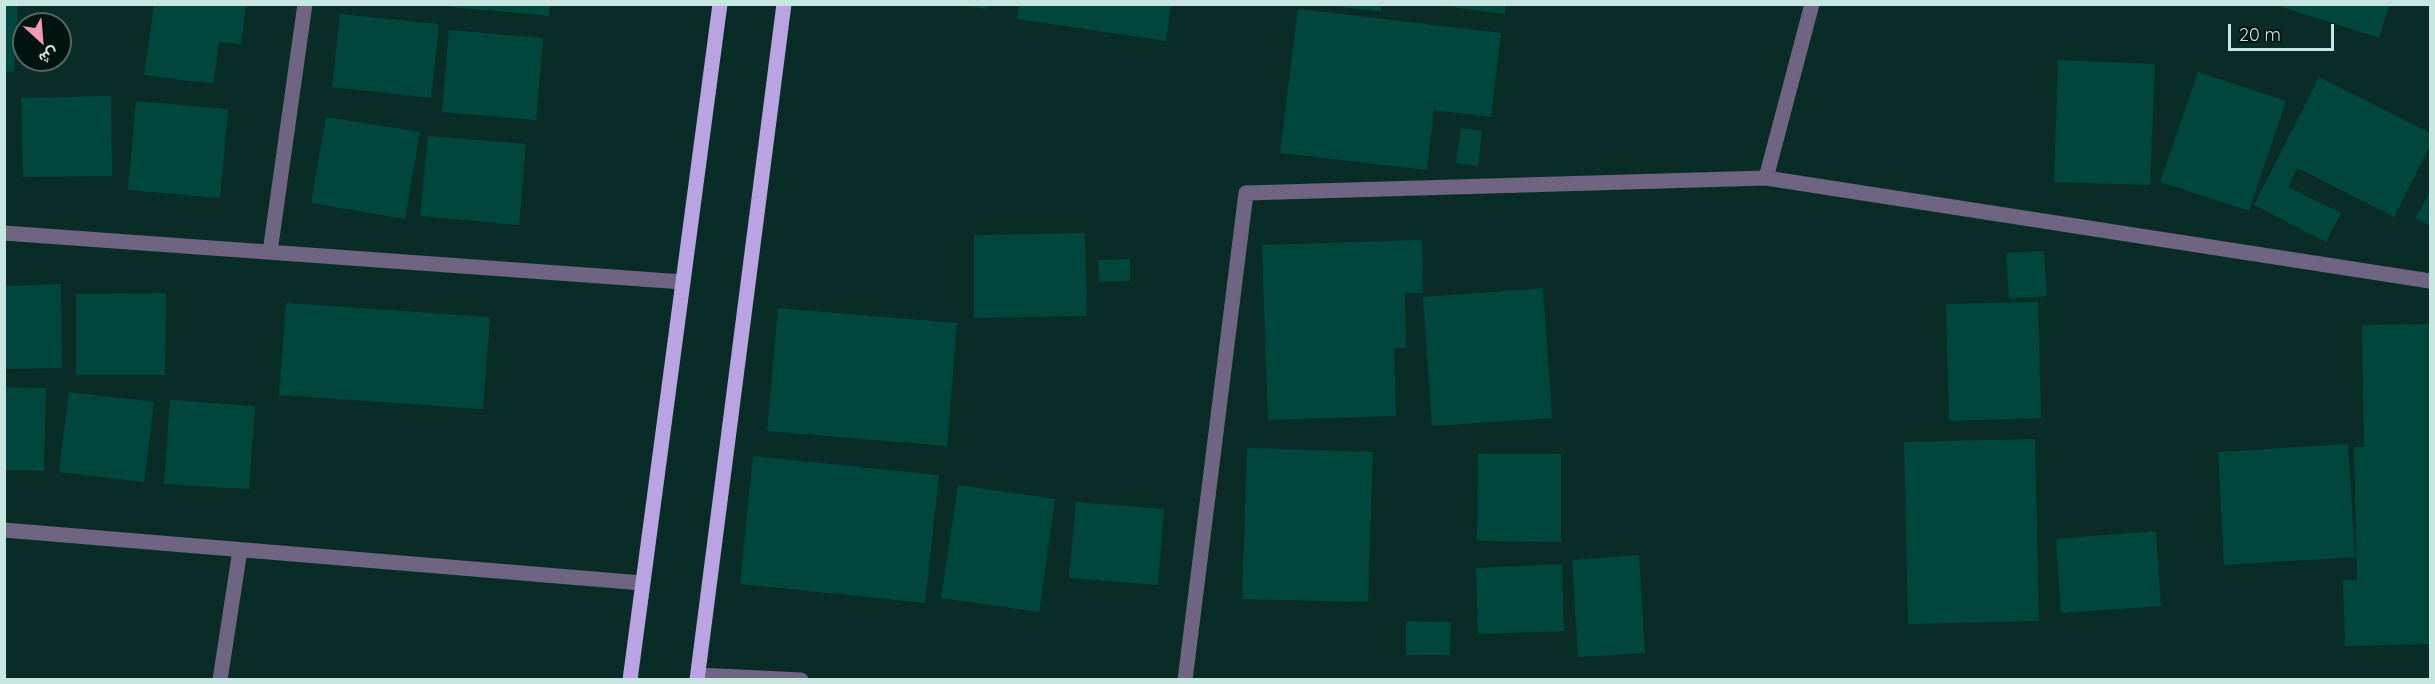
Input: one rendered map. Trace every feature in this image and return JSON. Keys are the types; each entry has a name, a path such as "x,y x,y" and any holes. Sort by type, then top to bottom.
{"main road":[{"path":"630,680 720,4"},
{"path":"698,677 784,4"}],"street":[{"path":"270,252 305,4"},
{"path":"1766,178 1812,4"},
{"path":"1185,680 1246,193 1766,178 2430,281"},
{"path":"4,233 683,282"},
{"path":"4,530 642,583"},
{"path":"220,680 240,550"},
{"path":"698,677 801,680"}],"building":[{"path":"4,4 18,4 18,12 12,12 12,72 4,71"},
{"path":"154,4 246,4 241,44 219,42 213,84 144,75"},
{"path":"451,4 550,4 549,16 451,7"},
{"path":"954,4 988,4 987,9"},
{"path":"1019,4 1171,4 1166,41 1017,19"},
{"path":"1321,4 1381,4 1381,12"},
{"path":"1428,4 1506,4 1505,14"},
{"path":"2283,4 2390,4 2379,38 2282,7"},
{"path":"1298,9 1501,33 1491,117 1434,110 1427,170 1280,153"},
{"path":"340,14 439,24 431,98 332,87"},
{"path":"449,30 543,38 536,120 442,112"},
{"path":"2058,60 2155,64 2150,185 2054,182"},
{"path":"2198,72 2286,101 2249,211 2160,182"},
{"path":"2319,77 2430,133 2430,146 2394,217 2297,168 2288,187 2341,213 2326,242 2254,205"},
{"path":"111,96 112,176 23,177 21,98"},
{"path":"136,101 228,109 220,198 128,190"},
{"path":"326,117 420,132 405,219 311,203"},
{"path":"1461,128 1482,131 1478,166 1456,163"},
{"path":"428,136 526,144 519,225 420,216"},
{"path":"2430,192 2430,226 2415,218"},
{"path":"1085,233 1087,316 974,318 974,235"},
{"path":"1422,240 1423,293 1405,293 1406,348 1394,348 1396,416 1268,420 1262,245"},
{"path":"2044,251 2047,296 2009,299 2006,253"},
{"path":"1130,259 1130,281 1099,282 1098,260"},
{"path":"61,284 62,368 5,369 5,286"},
{"path":"1543,288 1552,418 1432,426 1423,297"},
{"path":"166,293 165,375 76,375 76,294"},
{"path":"2038,302 2041,418 1949,421 1946,304"},
{"path":"286,303 490,317 483,409 279,395"},
{"path":"778,308 957,323 947,446 767,431"},
{"path":"2430,324 2430,644 2345,646 2343,580 2357,580 2354,447 2364,447 2362,325"},
{"path":"4,387 46,388 44,471 4,470"},
{"path":"69,392 154,402 144,482 59,472"},
{"path":"170,400 255,406 249,489 164,484"},
{"path":"2035,439 2039,621 1908,624 1904,442"},
{"path":"2348,444 2355,557 2224,565 2218,452"},
{"path":"1247,448 1373,452 1368,602 1242,599"},
{"path":"1478,454 1561,454 1561,542 1477,541"},
{"path":"753,456 939,475 925,603 740,584"},
{"path":"958,485 1055,499 1039,612 941,598"},
{"path":"1076,502 1164,509 1158,585 1069,578"},
{"path":"2156,531 2161,606 2061,613 2056,539"},
{"path":"1639,555 1645,653 1578,657 1572,560"},
{"path":"1562,564 1564,631 1478,634 1476,568"},
{"path":"1406,621 1451,622 1450,655 1406,655"}]}
